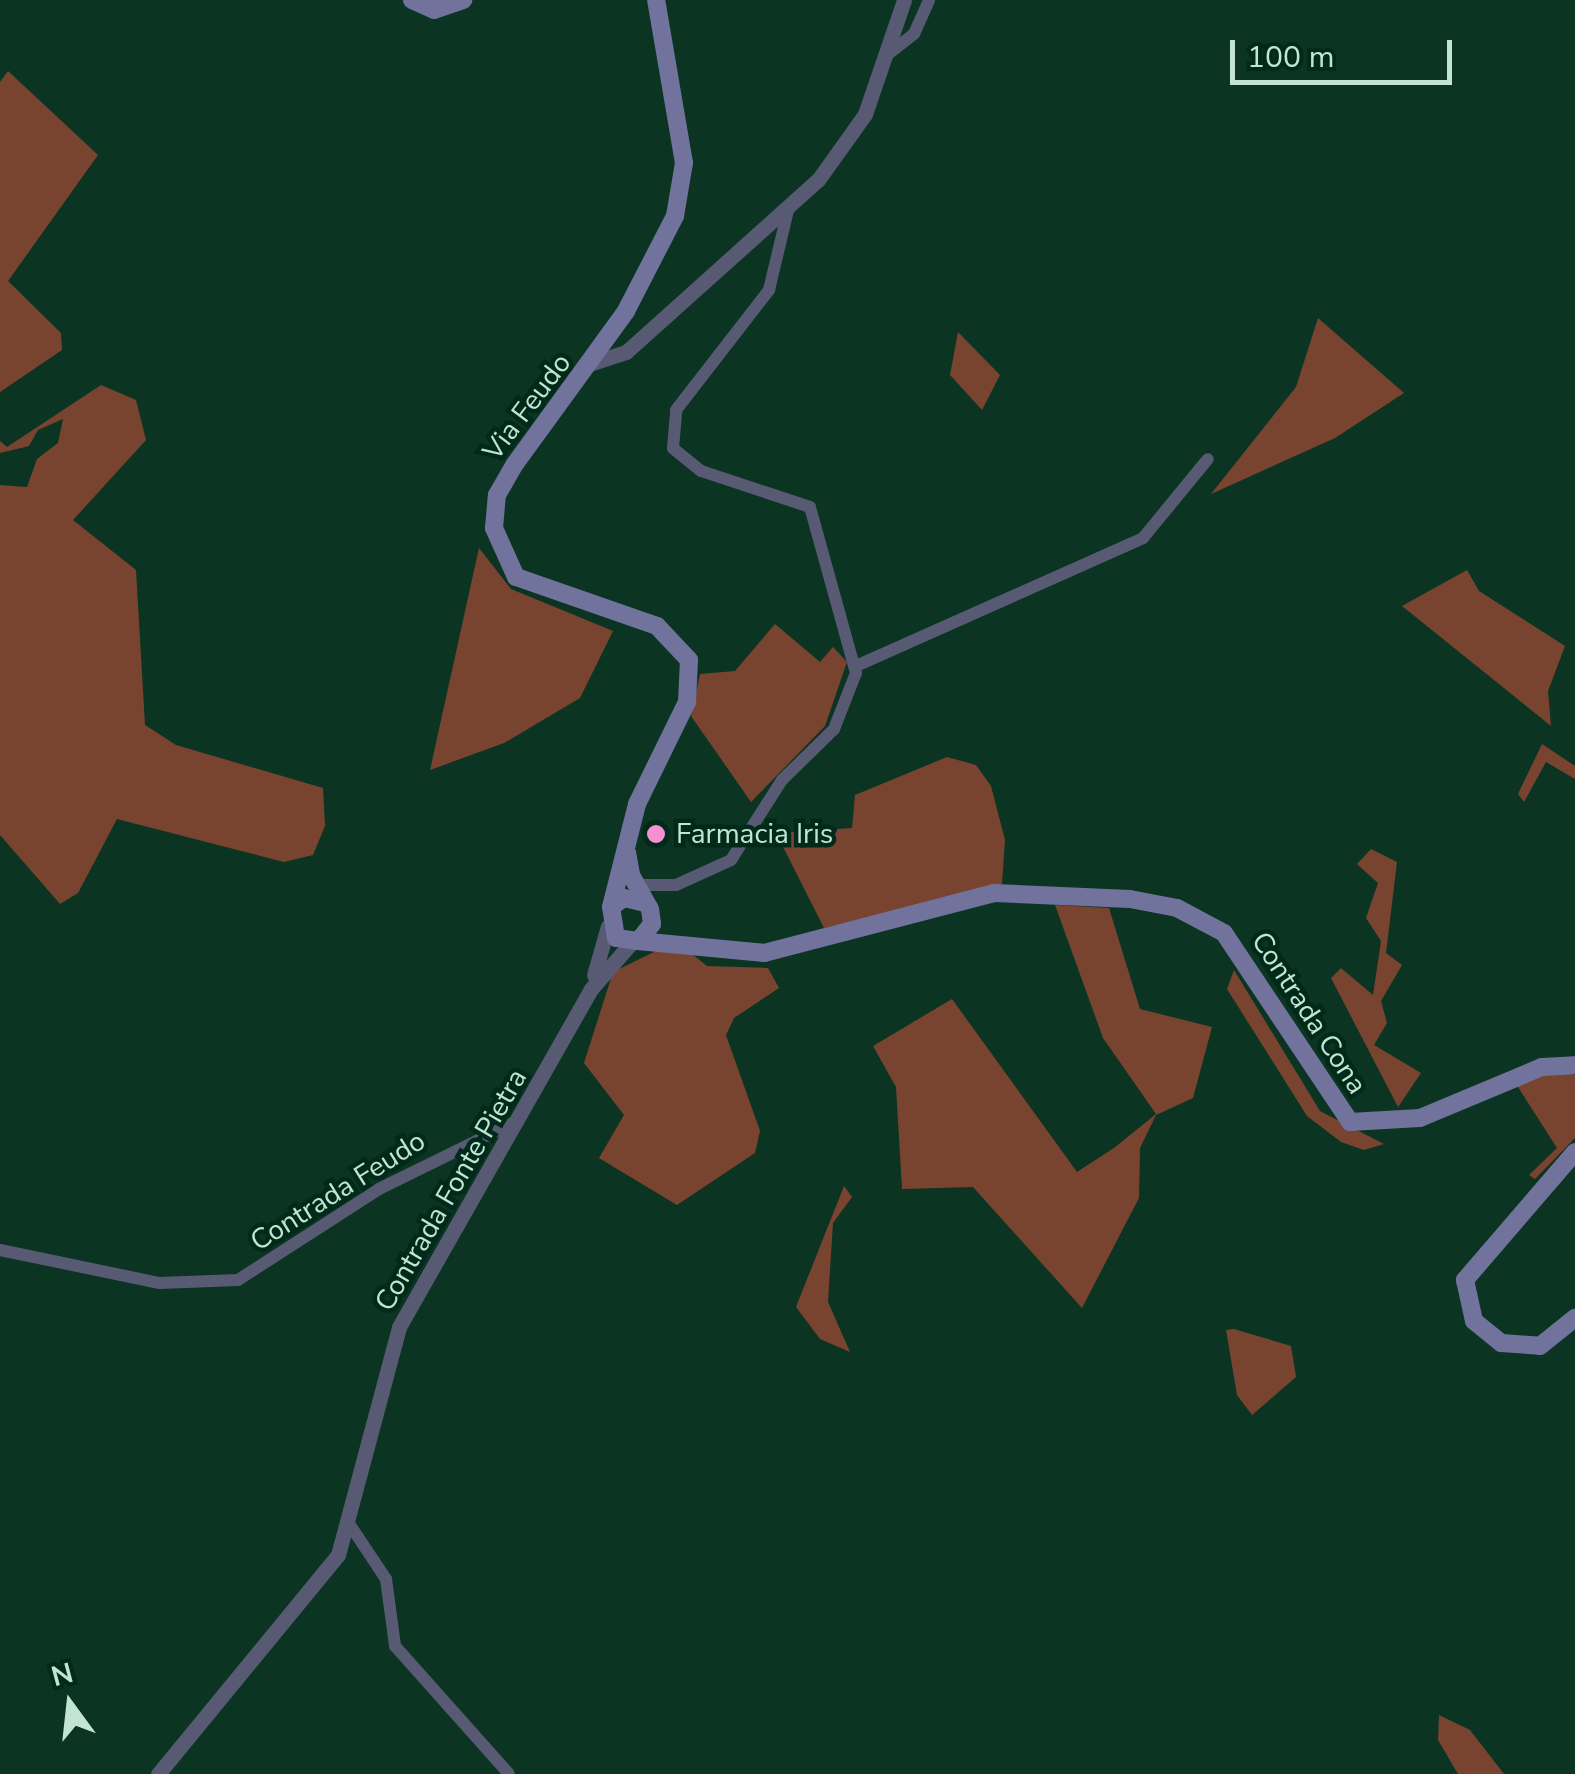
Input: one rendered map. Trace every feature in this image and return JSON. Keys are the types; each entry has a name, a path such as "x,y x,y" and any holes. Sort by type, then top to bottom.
{"main road":[{"path":"412,0 434,10 463,0"},
{"path":"592,363 660,250 682,190 681,128 656,0"},
{"name":"Via Feudo","path":"592,363 515,464 494,528 516,577 657,626 688,660 687,702 626,841 610,916"},
{"path":"626,841 636,886 649,909"},
{"name":"Contrada Cona","path":"635,942 764,953 994,894 1130,899 1177,908 1224,932 1350,1122 1420,1118 1542,1068 1575,1064"},
{"path":"631,897 649,909 635,942 610,916 631,897"},
{"name":"Contrada Cona","path":"649,909 702,945"},
{"path":"1575,1152 1466,1280 1474,1321 1501,1343 1540,1346 1575,1318"}],"street":[{"name":"Via Feudo","path":"592,363 626,352 789,206 846,146 887,54 904,0"},
{"path":"887,54 914,34 929,0"},
{"path":"636,886 676,884 732,860 782,780 834,729 856,666 810,508 702,471 673,448 676,410 769,290 789,206"},
{"path":"856,666 1143,538 1208,459"},
{"path":"591,989 610,916"},
{"path":"591,989 635,942"},
{"name":"Contrada Fonte Pietra","path":"158,1774 317,1587 350,1524 399,1327 521,1119 591,989"},
{"name":"Contrada Feudo","path":"0,1250 160,1283 238,1280 379,1189 521,1119"},
{"path":"350,1524 386,1579 396,1646 509,1774"}],"shaded area":[{"path":"8,71 98,155 8,281 61,333 62,350 0,392 0,82"},
{"path":"1318,318 1404,393 1335,438 1211,494 1296,387"},
{"path":"958,332 1000,375 982,410 950,375"},
{"path":"101,385 136,400 146,440 73,520 136,570 145,725 176,745 323,788 325,826 313,855 284,862 117,819 78,893 60,904 0,835 0,485 27,487 37,459 58,443 63,419 38,430 29,446 0,453 0,441 7,447"},
{"path":"479,548 511,589 613,631 580,698 504,743 430,770"},
{"path":"1467,570 1479,591 1565,646 1548,691 1551,726 1402,606"},
{"path":"775,624 820,662 833,647 847,662 825,726 751,802 691,716 700,674 735,671"},
{"path":"1542,744 1575,766 1575,779 1546,762 1524,802 1518,794"},
{"path":"947,757 976,765 991,786 1005,840 1002,884 824,928 776,833 852,828 855,795"},
{"path":"1371,849 1397,862 1386,953 1402,965 1381,1001 1387,1023 1374,1045 1421,1073 1398,1107 1331,978 1341,968 1373,995 1381,941 1366,918 1378,883 1357,864"},
{"path":"1055,905 1109,908 1140,1009 1212,1027 1193,1098 1156,1115 1140,1148 1139,1198 1082,1308 973,1187 902,1189 896,1087 873,1046 952,999 1077,1172 1114,1148 1156,1114 1103,1038"},
{"path":"656,951 692,954 707,966 768,968 779,988 734,1018 726,1035 760,1131 755,1153 677,1205 599,1158 624,1115 584,1063 613,972"},
{"path":"1234,970 1320,1111 1384,1144 1364,1150 1341,1142 1307,1116 1227,989"},
{"path":"1557,1071 1575,1075 1575,1138 1535,1179 1529,1175 1557,1148 1516,1084"},
{"path":"844,1186 852,1197 833,1223 828,1302 850,1352 820,1339 796,1307"},
{"path":"1226,1330 1291,1346 1296,1377 1252,1415 1237,1395"},
{"path":"1439,1715 1470,1730 1504,1774 1458,1774 1438,1740"}],"place":[{"name":"Farmacia Iris","path":"656,834"}]}
